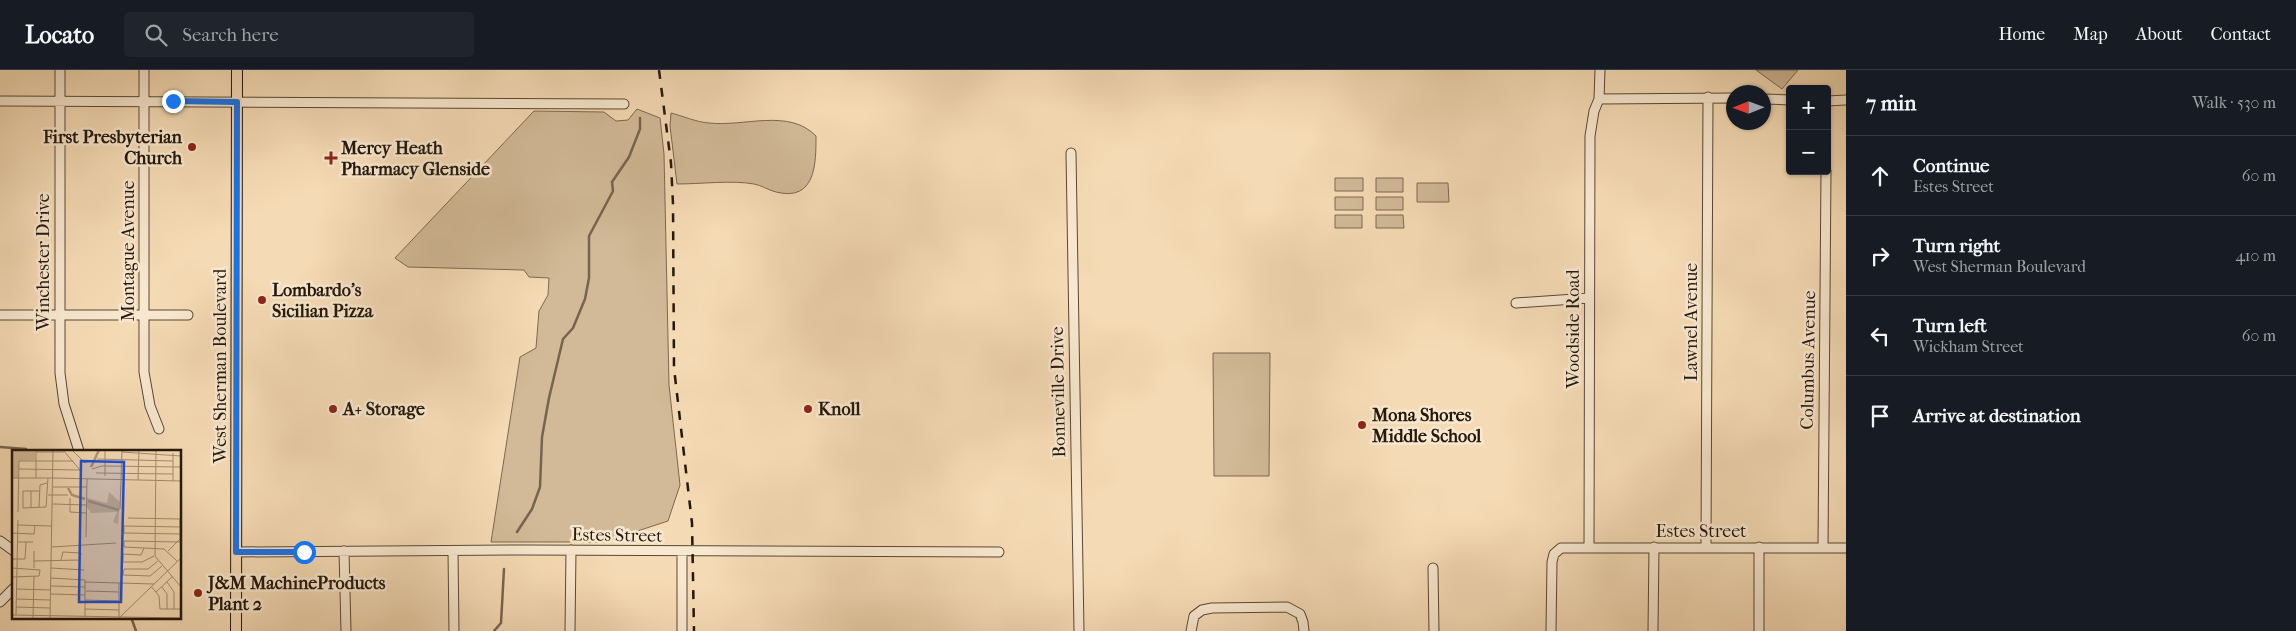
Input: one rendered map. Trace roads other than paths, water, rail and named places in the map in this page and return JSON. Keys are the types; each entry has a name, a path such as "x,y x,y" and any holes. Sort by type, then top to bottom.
{"main road":[{"name":"West Sherman Boulevard","path":"236,631 237,70"}],"street":[{"name":"Winchester Drive","path":"60,70 59,315 61,388 67,418 79,450"},
{"name":"Montague Avenue","path":"144,70 144,372 150,406 159,429"},
{"path":"1600,70 1600,99 1726,98"},
{"name":"Lawnel Avenue","path":"1706,547 1708,97"},
{"name":"Woodside Road","path":"1589,547 1590,136 1594,111 1600,99"},
{"path":"1771,99 1786,100"},
{"path":"1831,101 1846,100"},
{"path":"0,101 624,104"},
{"name":"Bonneville Drive","path":"1071,153 1080,631"},
{"name":"Columbus Avenue","path":"1823,548 1826,175"},
{"path":"1516,303 1589,298"},
{"path":"0,315 188,316"},
{"path":"0,541 12,550"},
{"path":"1653,631 1654,547"},
{"path":"1759,547 1759,631"},
{"name":"Estes Street","path":"1551,631 1553,558 1561,548 1846,548"},
{"path":"570,631 571,550"},
{"name":"Estes Street","path":"236,552 571,550 998,552"},
{"path":"344,551 346,631"},
{"path":"453,552 454,631"},
{"path":"682,552 682,631"},
{"path":"1433,568 1434,631"},
{"path":"0,602 12,590"},
{"path":"1191,631 1193,619 1197,613 1212,608 1287,607 1300,614 1304,622 1304,631"}],"waterway":[{"path":"517,532 532,509 540,487 542,437 549,398 563,339 573,328 585,299 589,278 589,236 613,191 612,182 629,157 640,129 640,118"},
{"path":"0,447 26,450"},
{"path":"494,631 501,623 504,569"},
{"path":"131,618 136,631"}],"railway":[{"path":"659,70 671,163 674,368 692,523 694,631"}],"place":[{"name":"First Presbyterian Church","path":"192,147"},
{"name":"Mercy Heath Pharmacy Glenside","path":"331,158"},
{"name":"Lombardo's Sicilian Pizza","path":"262,300"},
{"name":"A+ Storage","path":"333,409"},
{"name":"Knoll","path":"808,409"},
{"name":"Mona Shores Middle School","path":"1362,425"},
{"name":"J&M MachineProducts Plant 2","path":"198,593"}]}
